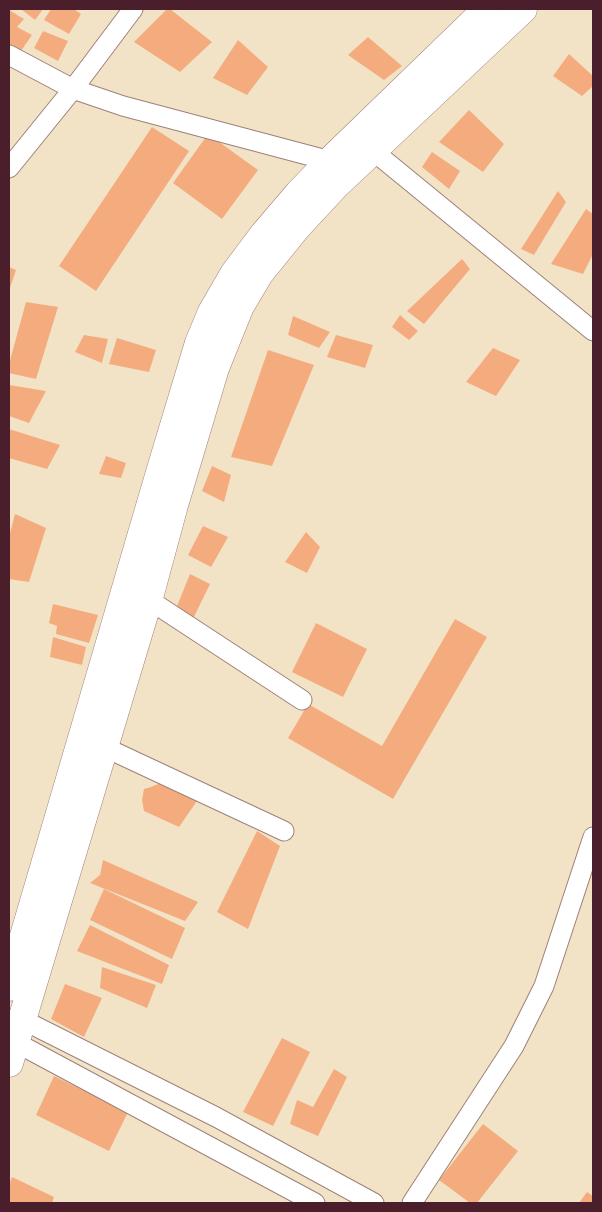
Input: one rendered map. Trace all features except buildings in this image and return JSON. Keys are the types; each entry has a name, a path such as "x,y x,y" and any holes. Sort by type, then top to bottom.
{"highway":[{"path":"9,987 127,584 197,352 212,312 234,274 264,234 299,193 487,9"},
{"path":"13,1037 104,748 215,368 240,306 259,274 297,227 336,185 523,9"}],"street":[{"path":"9,168 134,9"},
{"path":"9,55 73,89 123,106 330,161"},
{"path":"372,150 593,331"},
{"path":"127,584 148,601 302,700"},
{"path":"104,748 284,830"},
{"path":"412,1203 514,1046 523,1029 544,986 593,837"},
{"path":"13,1037 314,1203"},
{"path":"13,1037 216,1116 374,1203"}]}
